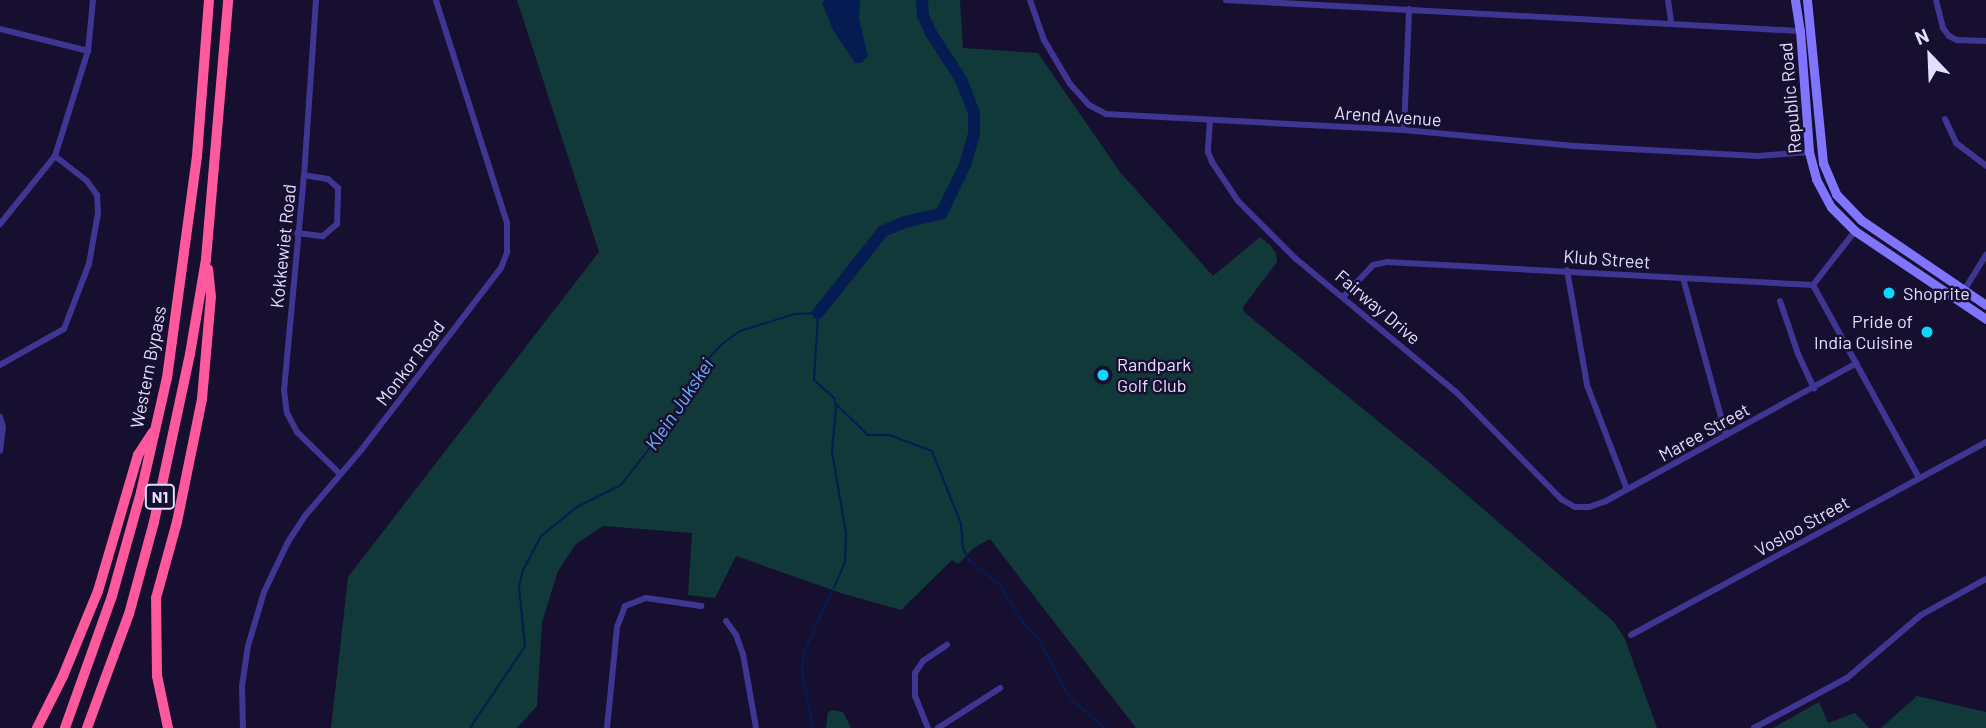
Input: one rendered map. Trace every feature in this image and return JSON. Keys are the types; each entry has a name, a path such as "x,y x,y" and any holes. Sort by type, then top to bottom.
{"highway":[{"name":"Western Bypass","path":"65,728 111,596 141,492 166,378 183,272 197,156 209,0"},
{"name":"N1","path":"87,728 118,646 154,522 183,392 206,259 228,0"},
{"path":"168,728 156,666 156,598 177,522 202,399 211,297 206,259"},
{"path":"44,728 98,591 138,455 154,431"},
{"path":"37,728 63,676"}],"main road":[{"name":"Republic Road","path":"1794,0 1800,31 1809,152 1816,179 1831,207 1855,231 1986,320"},
{"name":"Republic Road","path":"1807,0 1821,150 1831,184 1842,202 1861,220 1986,305"}],"street":[{"path":"0,224 55,156 88,51 93,0"},
{"name":"Kokkewiet Road","path":"316,0 304,175 285,371 285,406 296,432 340,474"},
{"name":"Monkor Road","path":"243,728 244,666 264,592 288,541 304,517 492,279 507,252 507,223 436,0"},
{"name":"Arend Avenue","path":"1030,0 1042,36 1060,69 1080,97 1095,110 1106,114 1404,130 1545,145 1758,156 1809,152"},
{"path":"1226,0 1326,2 1800,31"},
{"path":"1668,0 1671,22"},
{"path":"1936,0 1943,28 1949,36 1957,40 1986,41"},
{"path":"1404,130 1409,9"},
{"path":"0,29 88,51"},
{"path":"1945,119 1956,143 1986,166"},
{"name":"Fairway Drive","path":"1210,120 1209,152 1232,195 1295,258 1344,296 1456,392 1561,499"},
{"path":"0,365 64,329 89,264 98,212 97,195 87,181 55,156"},
{"path":"297,233 323,236 337,224 338,188 328,179 304,175"},
{"path":"1855,231 1813,285 1919,478"},
{"path":"1958,300 1986,255"},
{"name":"Klub Street","path":"1344,296 1367,271 1380,262 1813,285"},
{"path":"1567,271 1585,377 1627,489"},
{"path":"1683,278 1726,435"},
{"path":"1780,301 1798,354 1814,388"},
{"name":"Maree Street","path":"1561,499 1582,508 1606,501 1857,363"},
{"path":"0,417 3,427 0,451"},
{"name":"Vosloo Street","path":"1631,635 1986,442"},
{"path":"1754,728 1847,678 1921,615 1986,579"},
{"path":"607,728 619,619 625,606 646,598 701,606"},
{"path":"726,621 736,635 743,654 756,728"},
{"path":"928,728 915,695 915,673 923,661 947,645"},
{"path":"937,728 1000,688"}],"green space":[{"path":"517,0 960,0 963,48 1038,53 1120,172 1213,276 1260,237 1270,245 1276,253 1277,262 1243,307 1244,312 1432,465 1613,621 1625,639 1657,728 1136,728 990,539 974,548 958,564 952,560 901,610 844,594 736,556 715,598 688,595 692,533 603,526 576,544 558,571 542,622 537,706 517,728 331,728 348,577 599,252"},
{"path":"1917,696 1986,712 1986,728 1881,728"},
{"path":"1819,702 1828,723 1855,713 1869,728 1773,728"},
{"path":"828,712 843,712 851,728 826,728"}],"water":[{"path":"826,0 860,0 859,19 868,56 862,63 855,63 833,30 822,3"}],"waterway":[{"name":"Klein Jukskei","path":"818,313 883,231 905,222 941,214 965,165 974,134 974,113 962,81 923,16 922,0"},
{"name":"Klein Jukskei","path":"470,728 525,646 519,587 523,570 541,536 577,507 621,485 684,404 704,363 723,343 740,331 795,314 818,313 814,380 834,398 836,407 832,452 846,533 845,562 834,588"},
{"path":"837,405 868,435 889,435 932,451 961,524 963,548 969,560 999,584 1022,621 1037,637 1070,698 1104,728"},
{"path":"813,728 802,671 804,652 832,591"}],"place":[{"name":"Shoprite","path":"1889,293"},
{"name":"Pride of India Cuisine","path":"1927,332"},
{"name":"Randpark Golf Club","path":"1103,375"}]}
